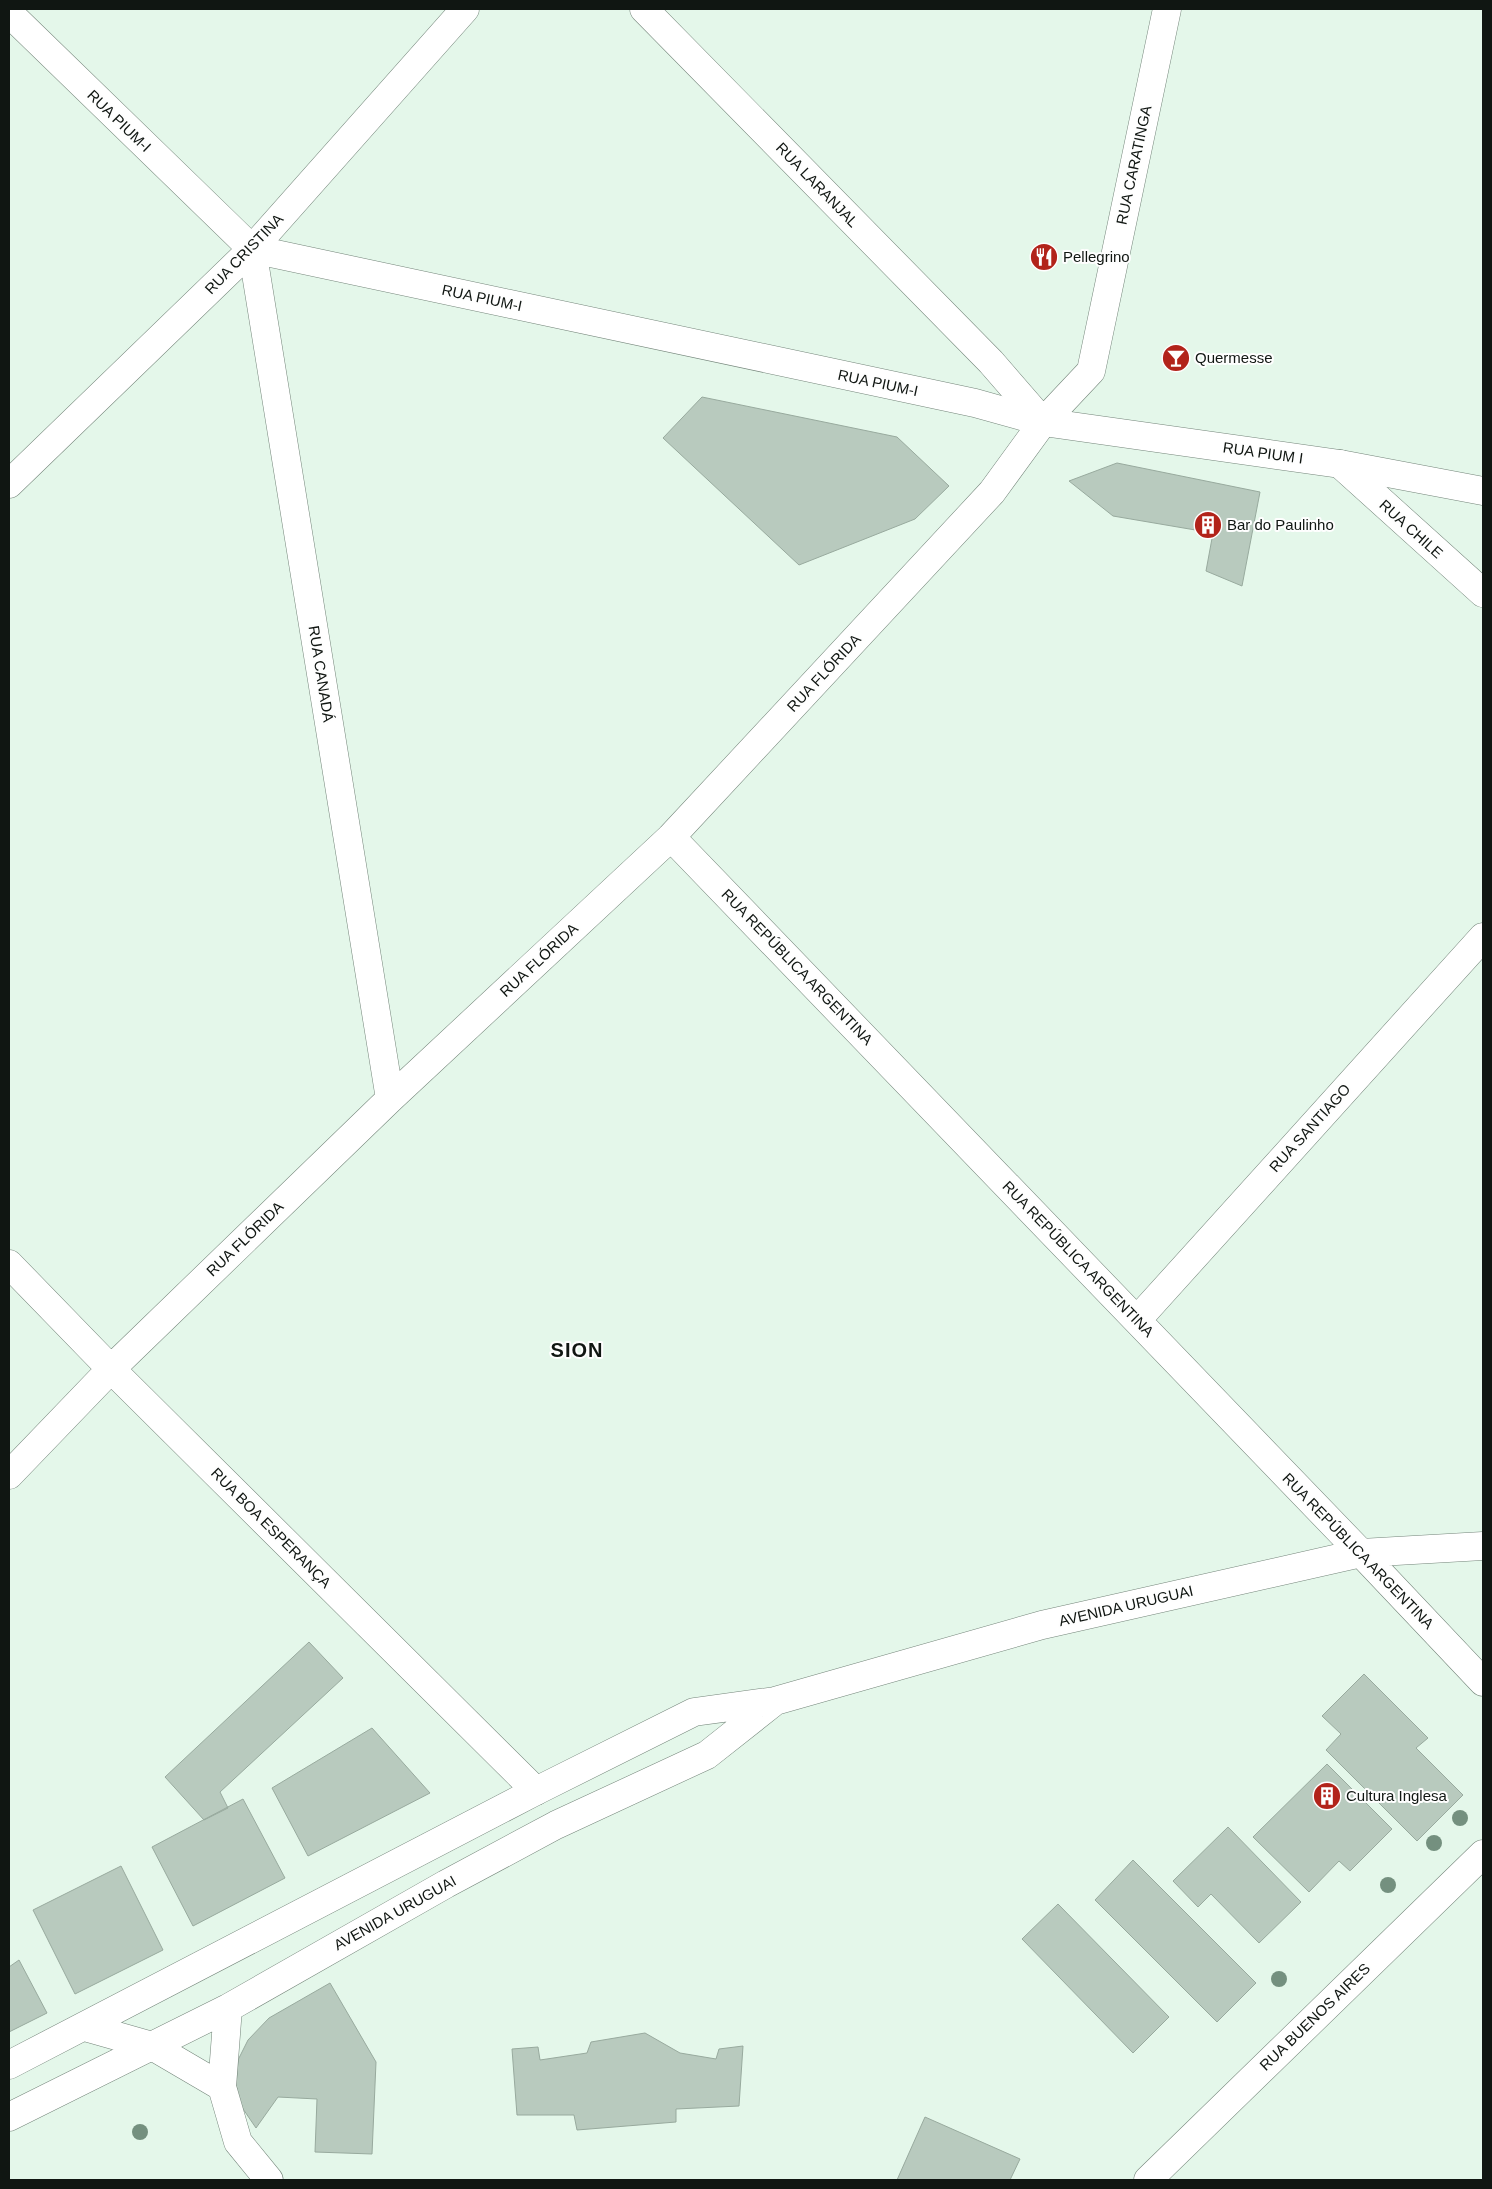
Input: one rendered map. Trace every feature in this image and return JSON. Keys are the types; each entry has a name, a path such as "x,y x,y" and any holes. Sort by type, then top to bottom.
{"street":[{"name":"RUA CRISTINA","path":"9,484 252,249 465,9"},
{"name":"RUA LARANJAL","path":"644,9 990,362 1043,422"},
{"name":"RUA CARATINGA","path":"1043,422 1091,371 1167,9"},
{"name":"RUA PIUM-I","path":"9,13 252,249 975,403 1043,422"},
{"name":"RUA CANADÁ","path":"252,249 390,1099"},
{"path":"975,403 988,391 992,384 990,362"},
{"name":"RUA PIUM I","path":"1043,422 1340,464 1483,490"},
{"name":"RUA FLÓRIDA","path":"9,1475 111,1369 390,1099 671,837 992,492 1043,422"},
{"name":"RUA CHILE","path":"1340,464 1483,593"},
{"name":"RUA REPÚBLICA ARGENTINA","path":"671,837 1483,1682"},
{"name":"RUA SANTIAGO","path":"1137,1320 1483,937"},
{"name":"RUA BOA ESPERANÇA","path":"9,1264 111,1369 536,1791"},
{"name":"AVENIDA URUGUAI","path":"9,2065 536,1791 694,1712 775,1701 1042,1625 1361,1553 1483,1546"},
{"name":"AVENIDA URUGUAI","path":"9,2118 228,2008 446,1884 556,1825 707,1755 775,1701"},
{"name":"RUA BUENOS AIRES","path":"1148,2180 1483,1854"},
{"path":"228,2008 222,2087 238,2142 269,2180"},
{"path":"85,2027 152,2046 222,2087"}],"building":[{"path":"702,397 897,437 949,486 915,519 799,565 663,438"},
{"name":"Bar do Paulinho","path":"1117,463 1260,492 1242,586 1206,571 1213,533 1113,516 1069,481"},
{"path":"309,1642 343,1678 220,1792 228,1808 204,1820 165,1777"},
{"path":"1364,1674 1428,1738 1416,1748 1463,1795 1417,1841 1326,1750 1341,1734 1322,1716"},
{"path":"372,1728 430,1793 308,1856 272,1788"},
{"name":"Cultura Inglesa","path":"1327,1764 1392,1829 1350,1871 1339,1861 1309,1892 1253,1837"},
{"path":"243,1799 285,1878 193,1926 152,1847"},
{"path":"1228,1827 1301,1902 1259,1943 1211,1894 1198,1907 1173,1881"},
{"path":"1133,1860 1256,1983 1217,2022 1095,1900"},
{"path":"121,1866 163,1950 75,1994 33,1910"},
{"path":"1058,1904 1169,2017 1133,2053 1022,1939"},
{"path":"19,1960 47,2013 9,2032 9,1967"},
{"path":"330,1983 376,2062 372,2154 315,2152 317,2099 278,2097 256,2128 239,2103 236,2084 238,2060 248,2040 269,2018"},
{"path":"645,2033 680,2053 716,2059 719,2049 743,2046 739,2106 676,2109 676,2122 577,2130 574,2115 517,2115 512,2049 538,2047 540,2060 587,2053 591,2042"},
{"path":"925,2117 1020,2159 1010,2180 897,2180"}],"place":[{"name":"Pellegrino","path":"1044,257"},
{"name":"Quermesse","path":"1176,358"},
{"name":"Bar do Paulinho","path":"1208,525"},
{"name":"Cultura Inglesa","path":"1327,1796"}],"district":[{"name":"SION","path":"577,1350"}]}
